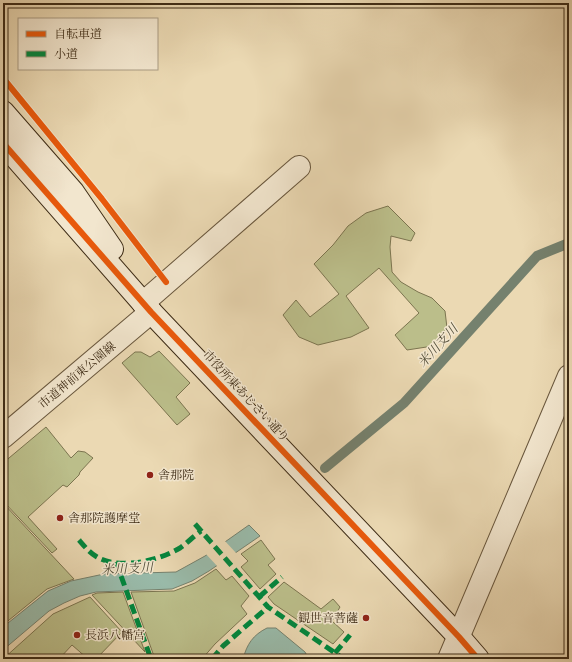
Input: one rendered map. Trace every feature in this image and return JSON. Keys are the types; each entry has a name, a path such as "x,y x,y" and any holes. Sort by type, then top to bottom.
{"street":[{"path":"3,112 72,192 125,268 147,308"},
{"name":"市役所東あじさい通り","path":"3,143 147,308 459,637 478,659"},
{"name":"市道神前東公園線","path":"3,437 147,308 298,167"},
{"path":"449,659 569,376"}],"green space":[{"path":"388,206 415,233 411,241 391,236 390,247 392,272 401,282 432,298 445,311 447,328 433,346 407,350 395,335 419,313 379,268 346,296 369,328 351,337 318,345 299,337 283,315 296,300 310,317 339,294 314,264 333,245 348,226 366,213"},
{"path":"159,351 190,383 176,397 190,414 177,425 122,363 135,352 141,352 150,357"},
{"path":"46,427 71,458 78,451 85,452 93,458 67,487 63,485 28,517 57,549 52,553 3,501 3,463"},
{"path":"3,503 74,579 47,589 3,625"},
{"path":"261,540 275,559 268,565 276,574 260,589 241,567 248,561 241,554"},
{"path":"216,569 226,580 232,576 249,596 241,606 247,614 215,644 202,659 155,659 131,592 174,591 195,583"},
{"path":"284,582 321,609 333,599 340,607 332,621 344,632 333,644 274,604 268,597"},
{"path":"123,592 145,652 92,595 97,593"},
{"name":"長浜八幡宮","path":"90,597 122,632 96,659 88,659 72,645 59,659 3,659 53,614"}],"shaded area":[{"path":"249,525 260,536 192,581 172,589 96,592 80,596 49,611 3,650 3,627 48,591 71,581 104,574 176,572 205,556"},
{"path":"267,628 276,628 305,652 309,659 243,659 251,640"}],"pier":[{"path":"224,540 237,554 218,567 205,553"}],"waterway":[{"name":"米川支川","path":"325,468 404,403 537,256 569,243"}],"marked path":[{"path":"565,385 569,387"},
{"path":"195,524 268,607 344,659"},
{"path":"79,540 97,557 106,561 128,563 150,560 171,553 180,548 201,531"},
{"path":"116,562 151,659"},
{"path":"259,597 282,577"},
{"path":"212,659 223,646 268,607"},
{"path":"335,653 350,635"}],"cycle path":[{"path":"3,78 102,199 166,282"},
{"path":"3,143 151,312 459,637 478,659"}],"place":[{"name":"舎那院","path":"150,475"},
{"name":"舎那院護摩堂","path":"60,518"},
{"name":"観世音菩薩","path":"366,618"},
{"name":"長浜八幡宮","path":"77,635"}]}
